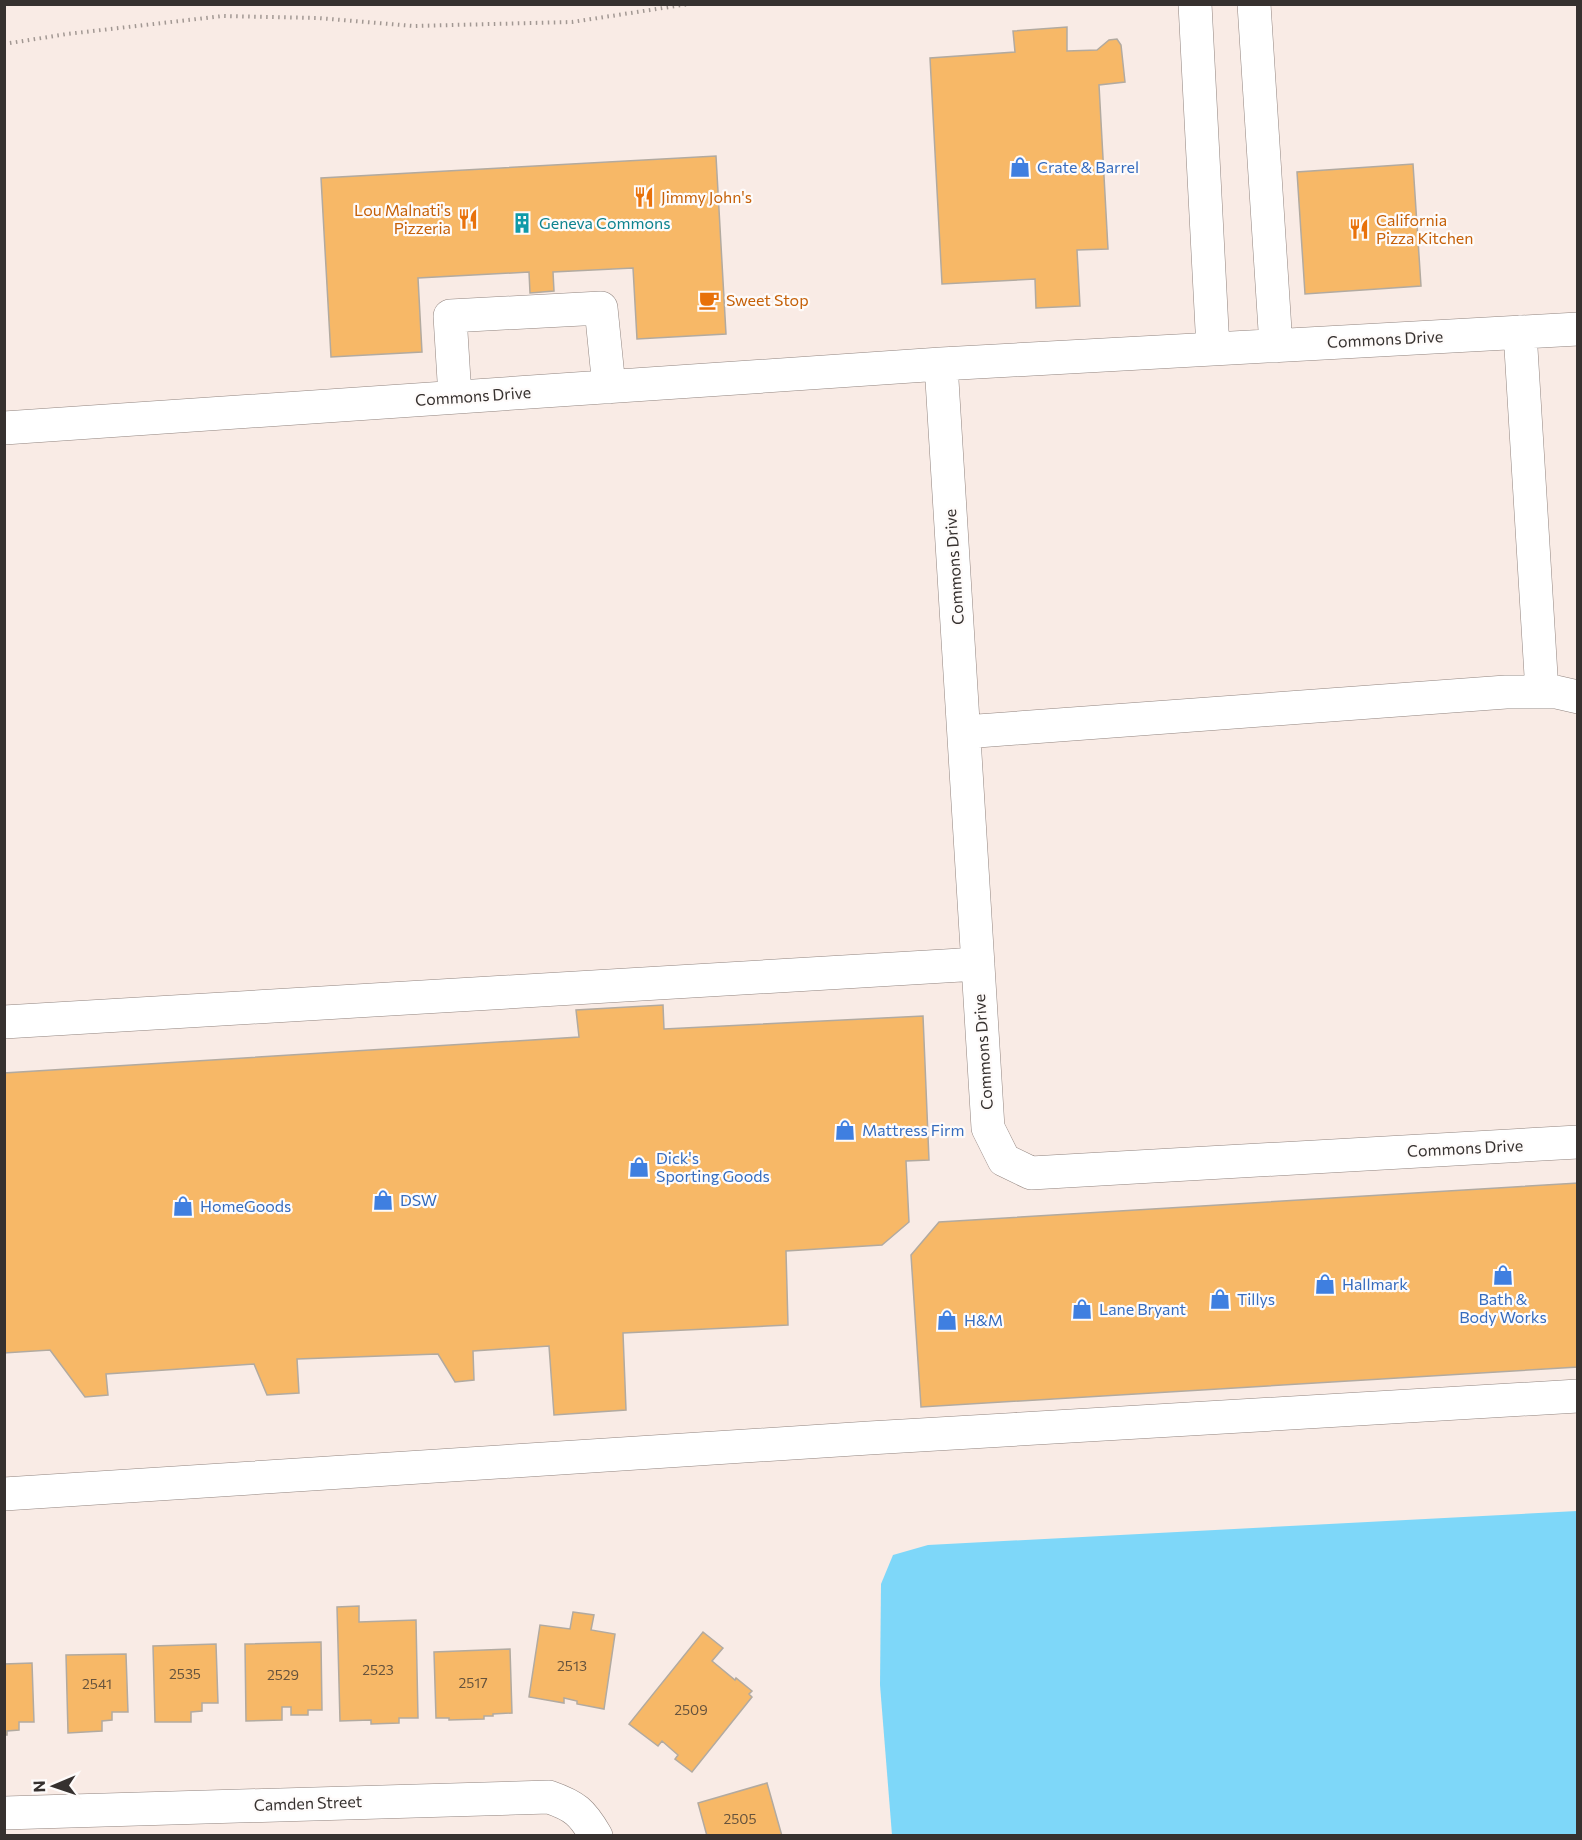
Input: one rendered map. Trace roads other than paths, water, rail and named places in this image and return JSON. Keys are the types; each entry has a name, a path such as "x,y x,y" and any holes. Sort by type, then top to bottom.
{"street":[{"path":"1194,4 1213,349"},
{"path":"1254,4 1276,346"},
{"path":"455,397 450,316 602,308 609,387"},
{"name":"Commons Drive","path":"4,428 941,364 1578,328"},
{"path":"1520,332 1542,692"},
{"name":"Commons Drive","path":"941,364 988,1128 1004,1160 1031,1173 1578,1142"},
{"path":"964,732 1506,692 1556,692 1578,697"},
{"path":"4,1022 978,964"},
{"path":"4,1494 881,1437 1578,1396"},
{"name":"Camden Street","path":"4,1813 549,1797 570,1804 586,1819 596,1836"}],"water":[{"path":"1577,1511 1577,1835 892,1835 880,1685 881,1584 893,1555 928,1545"}],"place":[{"name":"Crate & Barrel","path":"1020,167"},
{"name":"Jimmy John's","path":"644,197"},
{"name":"Lou Malnati's Pizzeria","path":"468,219"},
{"name":"Geneva Commons","path":"522,223"},
{"name":"California Pizza Kitchen","path":"1359,229"},
{"name":"Sweet Stop","path":"709,300"},
{"name":"Mattress Firm","path":"845,1130"},
{"name":"Dick's Sporting Goods","path":"639,1167"},
{"name":"DSW","path":"383,1200"},
{"name":"HomeGoods","path":"183,1206"},
{"name":"Bath & Body Works","path":"1503,1275"},
{"name":"Hallmark","path":"1325,1284"},
{"name":"Tillys","path":"1220,1299"},
{"name":"Lane Bryant","path":"1082,1309"},
{"name":"H&M","path":"947,1320"}]}
